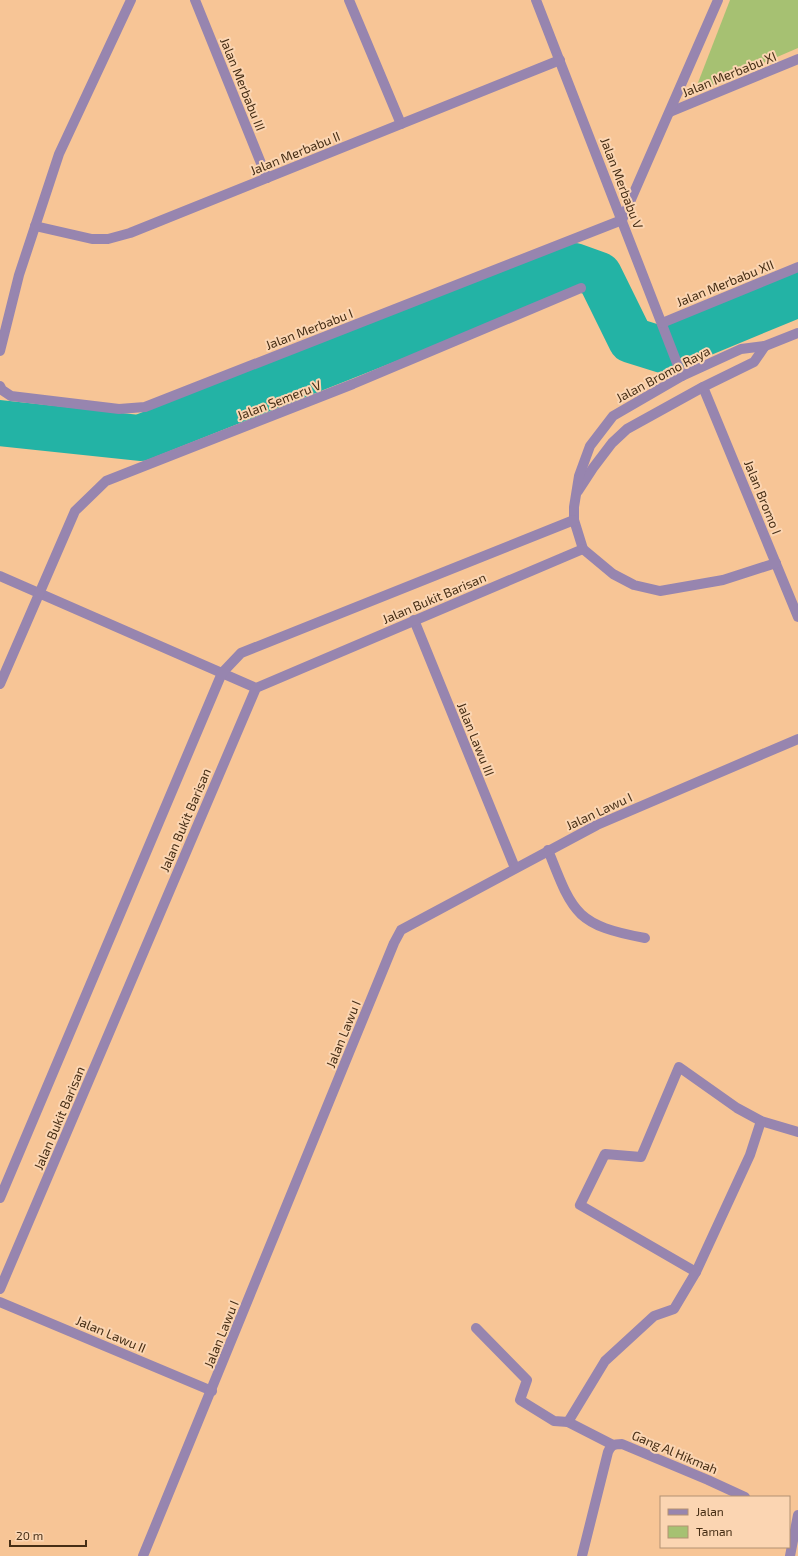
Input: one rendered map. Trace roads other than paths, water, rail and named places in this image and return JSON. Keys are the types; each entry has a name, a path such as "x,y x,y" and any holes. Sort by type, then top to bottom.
{"street":[{"path":"0,351 19,276 59,154 131,0"},
{"name":"Jalan Merbabu III","path":"195,0 267,178"},
{"path":"350,0 401,124"},
{"name":"Jalan Merbabu V","path":"536,0 682,376"},
{"path":"622,220 718,0"},
{"name":"Jalan Merbabu XI","path":"670,112 798,59"},
{"name":"Jalan Merbabu II","path":"35,226 92,239 108,239 130,234 560,60"},
{"name":"Jalan Merbabu I","path":"0,386 10,396 118,409 145,407 622,220"},
{"name":"Jalan Merbabu XII","path":"662,323 798,267"},
{"name":"Jalan Semeru V","path":"0,684 75,511 106,481 353,384 581,288"},
{"name":"Jalan Bromo Raya","path":"583,549 574,520 579,476 590,446 608,421 682,376 741,348 765,346 798,333"},
{"name":"Jalan Bromo Raya","path":"576,495 593,468 612,443 627,429 703,387 754,362 765,346"},
{"name":"Jalan Bromo I","path":"703,387 798,617"},
{"name":"Jalan Bukit Barisan","path":"0,1198 222,673 241,653 574,520"},
{"path":"583,549 613,574 634,585 660,591 723,580 776,563"},
{"name":"Jalan Bukit Barisan","path":"0,1289 256,688 583,549"},
{"path":"0,576 256,688"},
{"name":"Jalan Lawu III","path":"414,620 515,868"},
{"name":"Jalan Lawu I","path":"143,1556 212,1391 394,943 401,930 597,825 798,739"},
{"path":"548,850 572,906 584,918 596,926 613,932 645,938"},
{"path":"696,1272 580,1205 605,1154 641,1157 679,1066 737,1108 761,1121 798,1132"},
{"path":"568,1422 605,1361 654,1316 674,1309 696,1272 750,1155 761,1121"},
{"name":"Jalan Lawu II","path":"0,1302 212,1391"},
{"path":"476,1328 527,1380 520,1400 554,1421 568,1422 613,1445"},
{"name":"Gang Al Hikmah","path":"582,1556 608,1452 613,1445 622,1444 742,1496"},
{"path":"790,1556 798,1515"}],"waterway":[{"path":"0,423 140,438 574,266 599,275 631,340 663,350 798,294"}]}
